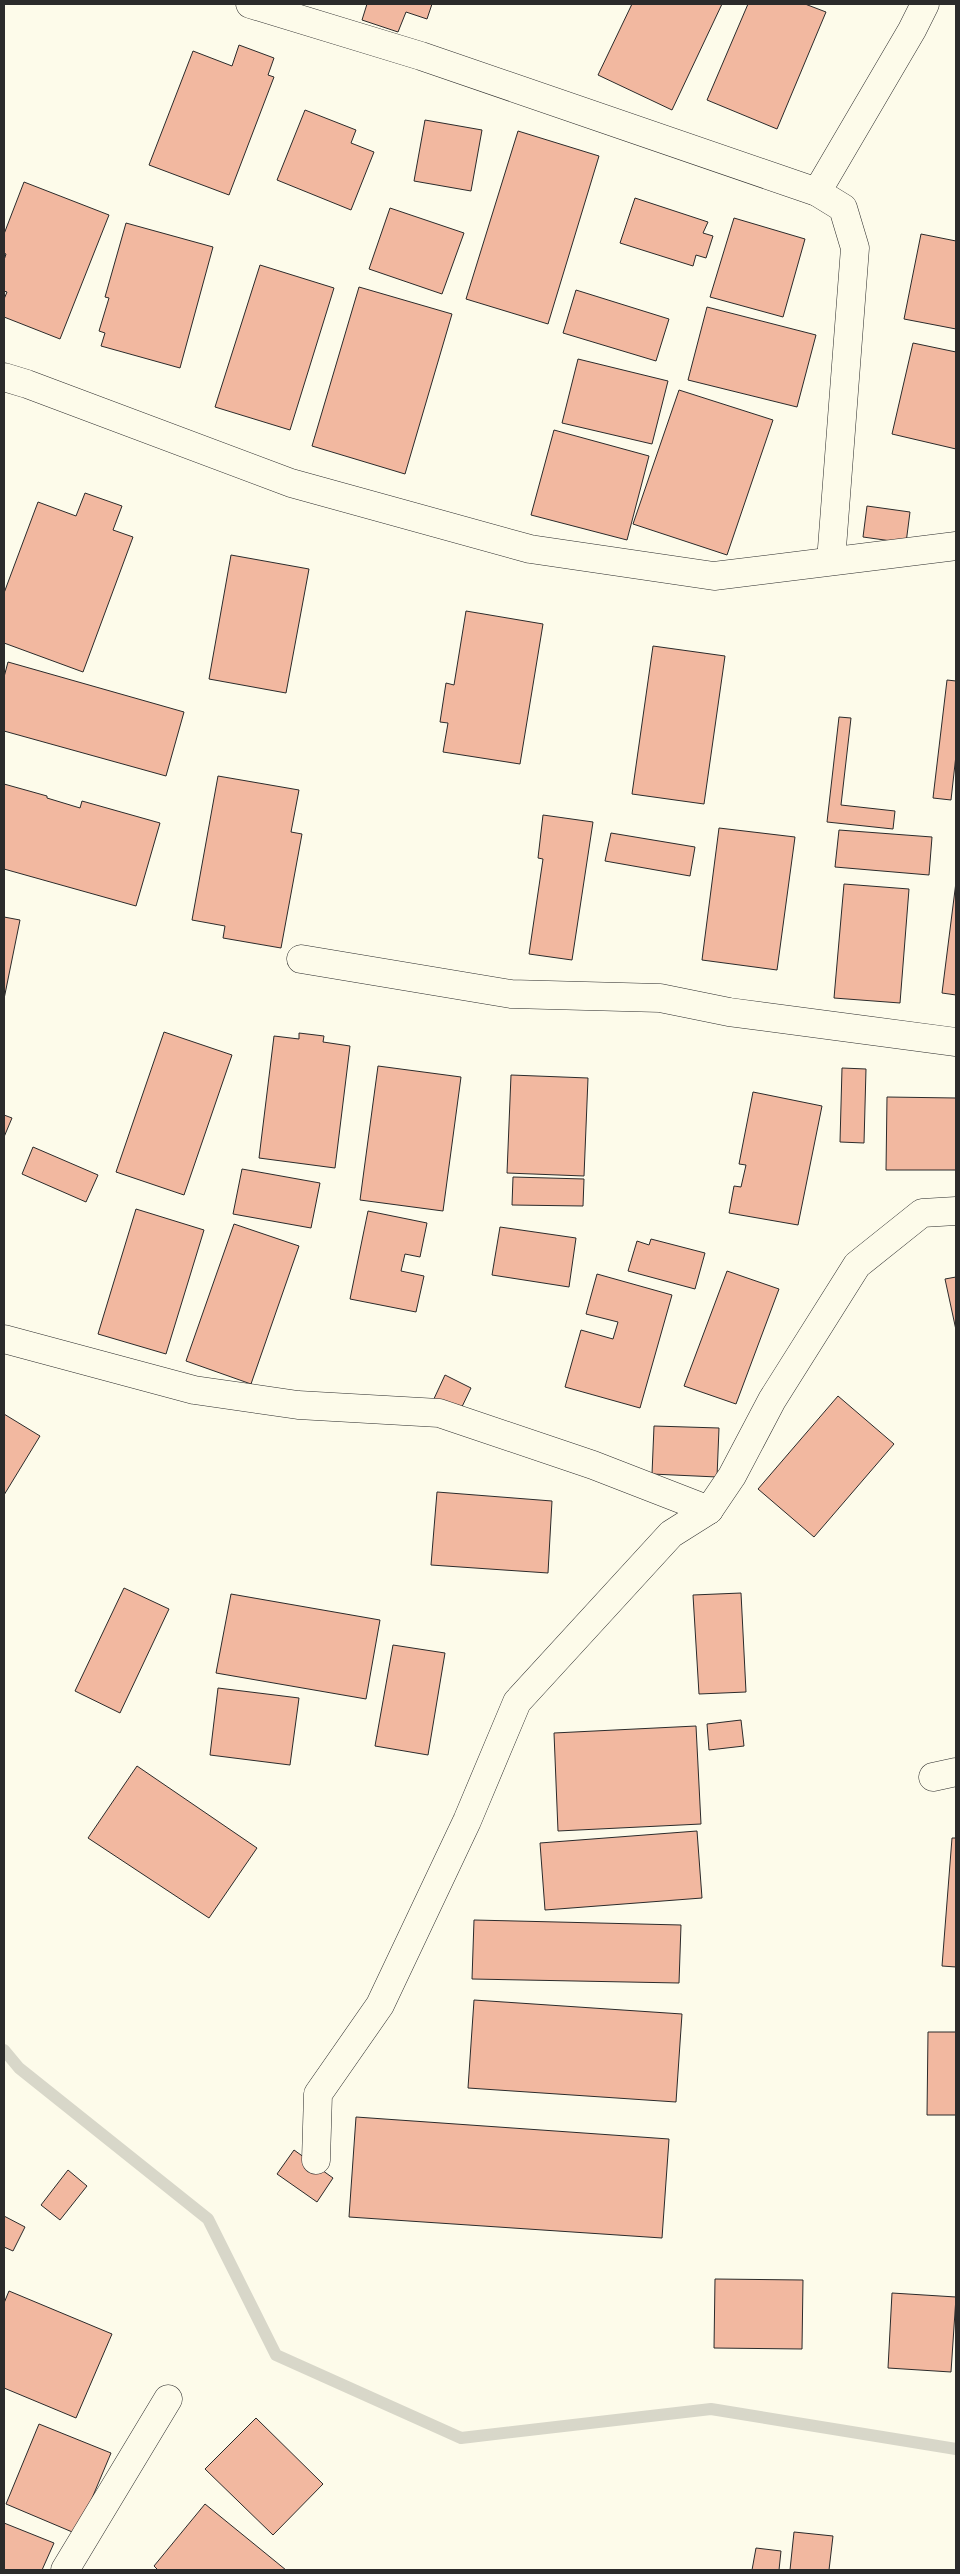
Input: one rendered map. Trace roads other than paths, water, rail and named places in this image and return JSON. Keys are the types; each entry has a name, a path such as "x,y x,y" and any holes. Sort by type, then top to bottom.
{"street":[{"path":"250,4 421,56 817,192 844,208 855,248 831,561"},
{"path":"817,192 912,30 924,4"},
{"path":"4,377 291,483 530,550 714,576 956,546"},
{"path":"301,959 511,994 660,998 729,1012 956,1042"},
{"path":"316,2160 318,2094 380,2005 467,1821 517,1702 671,1534 709,1510 732,1476 772,1400 857,1265 922,1213 956,1211"},
{"path":"4,1339 194,1390 298,1405 439,1413 593,1464 709,1510"},
{"path":"65,2570 168,2399"}],"waterway":[{"path":"4,2050 19,2068 208,2219 276,2355 461,2438 711,2409 956,2449"}]}
